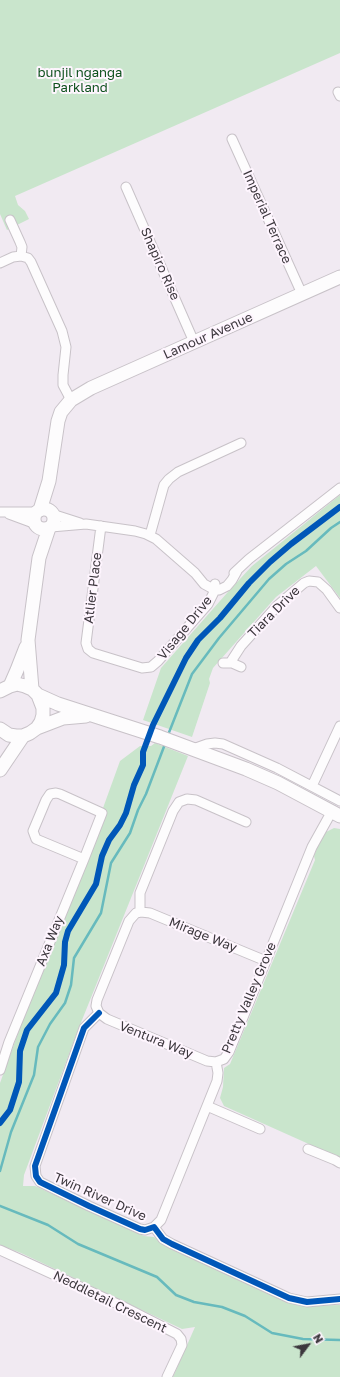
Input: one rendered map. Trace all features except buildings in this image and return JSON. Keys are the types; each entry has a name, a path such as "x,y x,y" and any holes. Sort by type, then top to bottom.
{"street":[{"name":"Imperial Terrace","path":"232,139 302,294"},
{"name":"Shapiro Rise","path":"126,187 194,342"},
{"path":"10,220 22,247 21,256"},
{"path":"0,263 13,257 21,256 28,258 32,262 62,331 66,348 63,385 74,398 61,412 58,421 28,640 17,670 3,688"},
{"name":"Lamour Avenue","path":"74,398 194,342 340,277"},
{"path":"150,536 156,520 164,485 169,479 178,472 241,443"},
{"name":"Visage Drive","path":"88,648 93,653 106,658 142,668 151,667 208,604 215,587 340,488"},
{"path":"2,512 135,531 150,536 215,587"},
{"path":"44,519 86,524"},
{"name":"Atlier Place","path":"88,648 87,639 101,526"},
{"name":"Tiara Drive","path":"241,667 227,663 277,606 309,581 314,580 322,584 340,608"},
{"path":"28,640 35,692 43,708 41,722 37,728"},
{"path":"3,688 17,684 25,686 58,704 91,716 160,737 222,760 333,815 340,826"},
{"path":"0,729 9,735 23,736 37,728 63,718 91,716"},
{"path":"312,786 340,726"},
{"path":"0,770 23,736"},
{"path":"193,749 207,744 223,744 277,768 340,801"},
{"name":"Axa Way","path":"0,1070 4,1040 84,859 102,813 60,794 52,793 48,796 33,831 36,839 84,859"},
{"path":"99,1013 96,1006 97,1000 129,922 133,916 140,912 140,893 173,811 179,802 188,799 196,800 246,822"},
{"name":"Pretty Valley Grove","path":"154,1227 161,1220 217,1081 218,1073 216,1062 224,1059 229,1052 312,847 333,815"},
{"name":"Mirage Way","path":"140,912 150,913 266,961"},
{"name":"Ventura Way","path":"99,1013 107,1020 207,1060 216,1062"},
{"name":"Twin River Drive","path":"99,1013 84,1028 35,1166 36,1176 40,1182 140,1229 145,1230 154,1227 163,1239 172,1244 296,1301 307,1302 340,1299"},
{"path":"207,1106 260,1129"},
{"path":"308,1149 340,1163"},
{"name":"Neddletail Crescent","path":"0,1250 122,1306 177,1334 181,1339 182,1345 167,1377"}],"green space":[{"name":"bunjil nganga Parkland","path":"0,0 340,0 340,53 15,196 18,205 25,211 29,219 7,230 0,214"},
{"path":"340,495 340,598 316,566 276,597 213,668 209,679 210,683 192,737 143,720 161,668 252,566"},
{"path":"155,743 188,756 78,1030 24,1175 23,1186 35,1186 144,1236 154,1237 165,1246 287,1302 300,1306 340,1305 340,1377 173,1377 195,1327 182,1329 21,1253 0,1245 0,1083 22,1022 105,819 103,808 120,761 140,746 151,746"},
{"path":"334,828 340,829 340,1158 224,1106 220,1098 223,1087 224,1068 230,1064 315,860 314,856 319,843 326,832"}],"waterway":[{"path":"168,735 192,674 219,638 269,579 286,564 306,551 331,528 340,522"},
{"path":"0,1171 11,1132 34,1075 38,1047 50,1024 65,1003 71,985 74,958 101,913 111,863 130,833 165,744"},
{"path":"0,1206 48,1225 78,1244 157,1277 176,1295 194,1302 222,1307 245,1316 272,1333 303,1339 340,1340"}],"cycle path":[{"path":"0,1123 10,1110 19,1082 20,1051 27,1030 56,993 64,965 65,942 68,931 96,884 102,856 109,840 120,825 126,813 134,785 143,765 143,752 153,725 186,658 198,640 220,618 249,583 270,562 340,507"},
{"path":"99,1013 84,1028 35,1166 36,1176 40,1182 140,1229 145,1230 154,1227 163,1239 172,1244 289,1298 307,1302 340,1299"}]}
